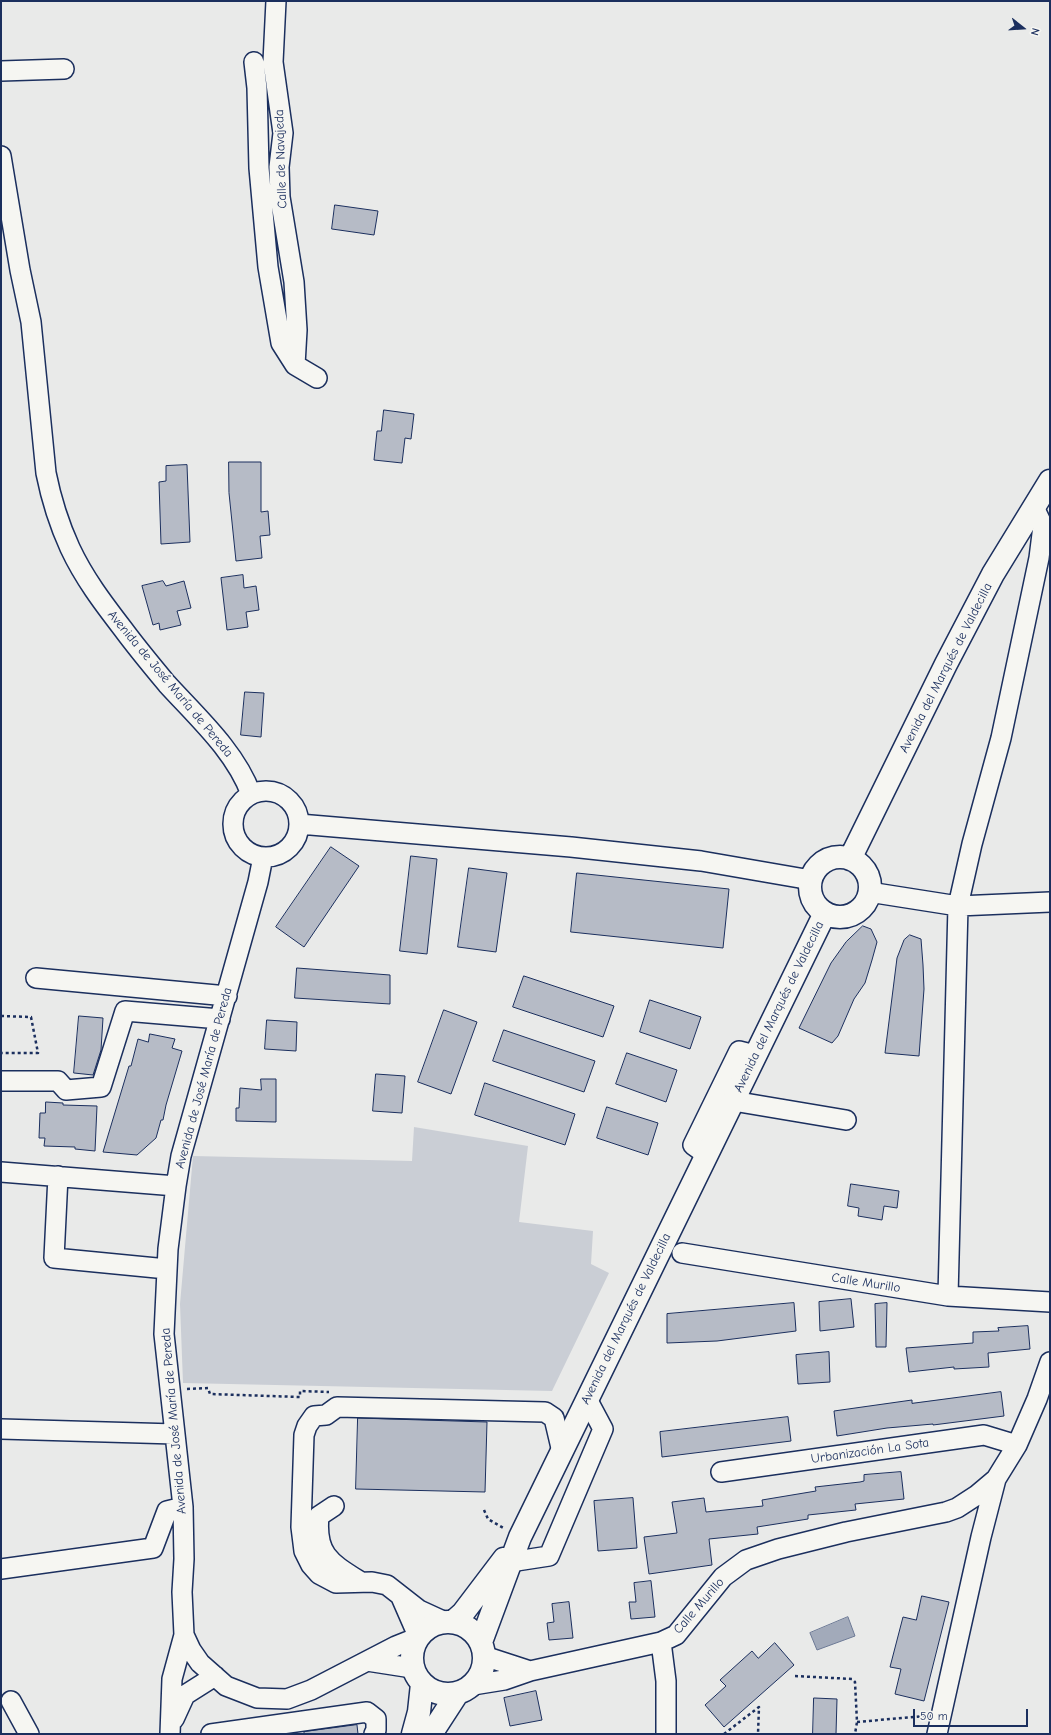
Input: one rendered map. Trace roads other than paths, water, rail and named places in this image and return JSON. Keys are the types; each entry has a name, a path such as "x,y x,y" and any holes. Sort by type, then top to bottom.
{"main road":[{"name":"Avenida del Marqués de Valdecilla","path":"850,859 946,664 993,574 1050,481"},
{"path":"831,859 850,859 859,864 866,872 869,881 869,892 866,901 861,909 853,914 838,917 825,913 817,907 812,899 810,889 811,880 815,871 822,863 831,859"},
{"name":"Avenida del Marqués de Valdecilla","path":"448,1621 463,1613 562,1452 825,913"},
{"name":"Avenida del Marqués de Valdecilla","path":"482,1649 510,1562 513,1533"},
{"path":"413,1734 420,1712 417,1676 412,1647 417,1637 429,1626 448,1621 467,1626 475,1633 482,1649 482,1672 465,1689 431,1734"},
{"path":"417,1676 438,1692 448,1694 465,1689"}],"street":[{"name":"Calle de Navajeda","path":"276,1 274,62 283,133 279,167 280,197 294,282 297,330 295,365"},
{"path":"254,62 259,168 268,267 281,343 295,365 317,378"},
{"path":"1,71 64,69"},
{"name":"Avenida de José María de Pereda","path":"1,156 20,270 31,322 46,473 50,493 64,533 80,567 103,603 161,677 226,750 246,781 251,794"},
{"path":"948,1296 958,906 972,844 1001,738 1039,558 1043,526 1034,507"},
{"path":"262,791 273,792 284,796 292,803 298,813 299,824 297,836 291,846 283,853 263,857 252,854 243,848 237,840 233,830 233,819 236,809 243,800 251,794 262,791"},
{"path":"299,824 571,847 701,861 811,880"},
{"name":"Avenida de José María de Pereda","path":"263,857 258,882 192,1114 176,1186 167,1269 164,1334 183,1507 184,1559 182,1592 184,1634 200,1663 226,1686 257,1698 287,1699 311,1690 396,1646 417,1637"},
{"path":"869,892 958,906 1050,902"},
{"path":"36,978 226,996"},
{"path":"1,1081 58,1081 66,1090 101,1087 125,1011 220,1019"},
{"path":"707,1155 693,1145 739,1051 755,1055"},
{"name":"Avenida del Marqués de Valdecilla","path":"733,1101 846,1120"},
{"path":"1,1172 176,1186"},
{"path":"58,1176 54,1258 167,1269"},
{"name":"Calle Murillo","path":"682,1253 948,1296 1050,1302"},
{"name":"Calle Murillo","path":"465,1689 504,1680 530,1671 661,1642 676,1636 723,1577 746,1560 778,1549 846,1532 934,1515 957,1508 977,1496 996,1479 1017,1445 1037,1399 1050,1362"},
{"path":"510,1562 549,1556 603,1429 587,1399"},
{"path":"448,1621 420,1610 387,1585 372,1582 336,1582 319,1574 304,1551 301,1527 304,1435 307,1426 314,1416 326,1415 337,1407 545,1412 554,1418 562,1452"},
{"path":"1,1429 175,1434"},
{"name":"Urbanización La Sota","path":"721,1472 984,1435 1017,1445"},
{"name":"Calle Murillo","path":"939,1727 981,1537 996,1479"},
{"path":"334,1506 319,1516 318,1529 320,1546 335,1565 360,1582"},
{"path":"1,1569 153,1548 166,1512 183,1507"},
{"path":"957,1508 971,1516 977,1522 981,1537"},
{"path":"401,1597 417,1637"},
{"path":"170,1731 172,1679 184,1634"},
{"path":"661,1642 666,1681 666,1734"},
{"path":"482,1649 530,1671"},
{"path":"176,1663 186,1658 196,1657"},
{"path":"367,1661 417,1676"},
{"path":"170,1731 185,1695 215,1676"},
{"path":"11,1701 29,1734"},
{"path":"211,1734 367,1712 376,1719 376,1730 374,1734"}],"water":[{"path":"848,1617 855,1636 817,1650 810,1633"}]}
